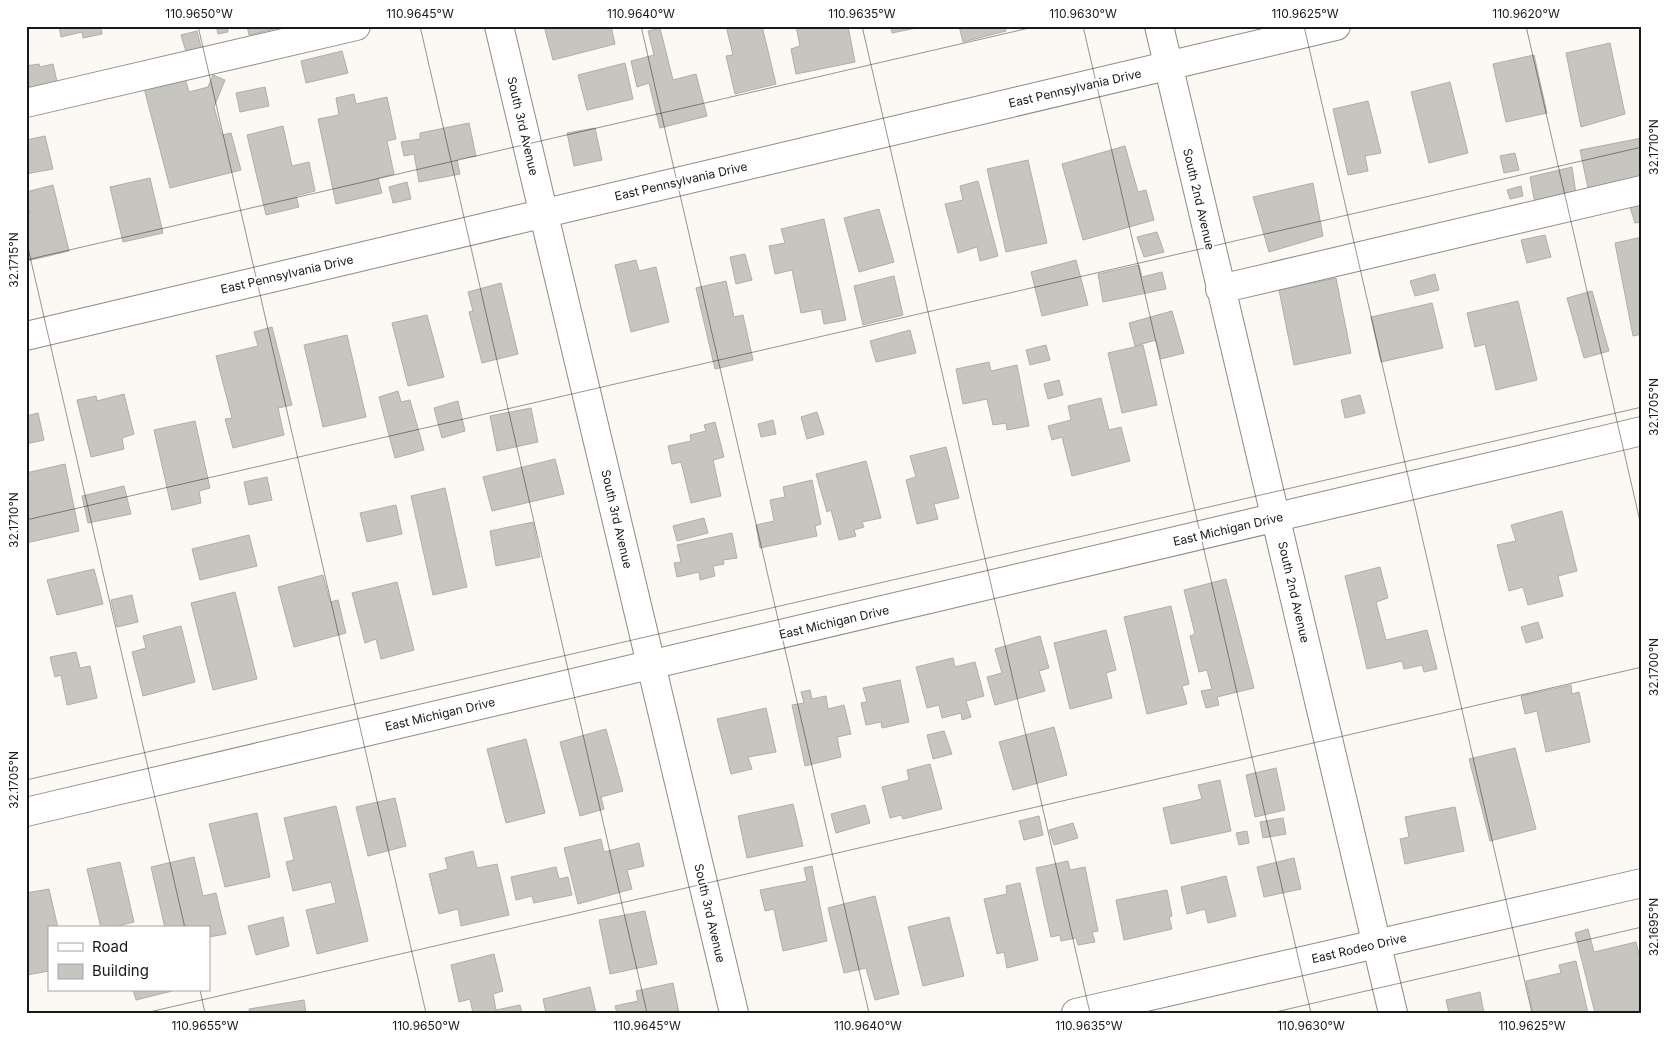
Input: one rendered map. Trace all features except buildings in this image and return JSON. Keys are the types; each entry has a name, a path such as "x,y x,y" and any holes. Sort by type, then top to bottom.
{"street":[{"path":"26,103 356,26"},
{"name":"South 3rd Avenue","path":"499,26 734,1013"},
{"name":"South 2nd Avenue","path":"1159,26 1393,1013"},
{"name":"East Pennsylvania Drive","path":"26,336 1336,26"},
{"path":"1220,289 1642,190"},
{"name":"East Michigan Drive","path":"27,808 651,664 1642,431"},
{"name":"East Rodeo Drive","path":"1076,1013 1642,884"}]}
